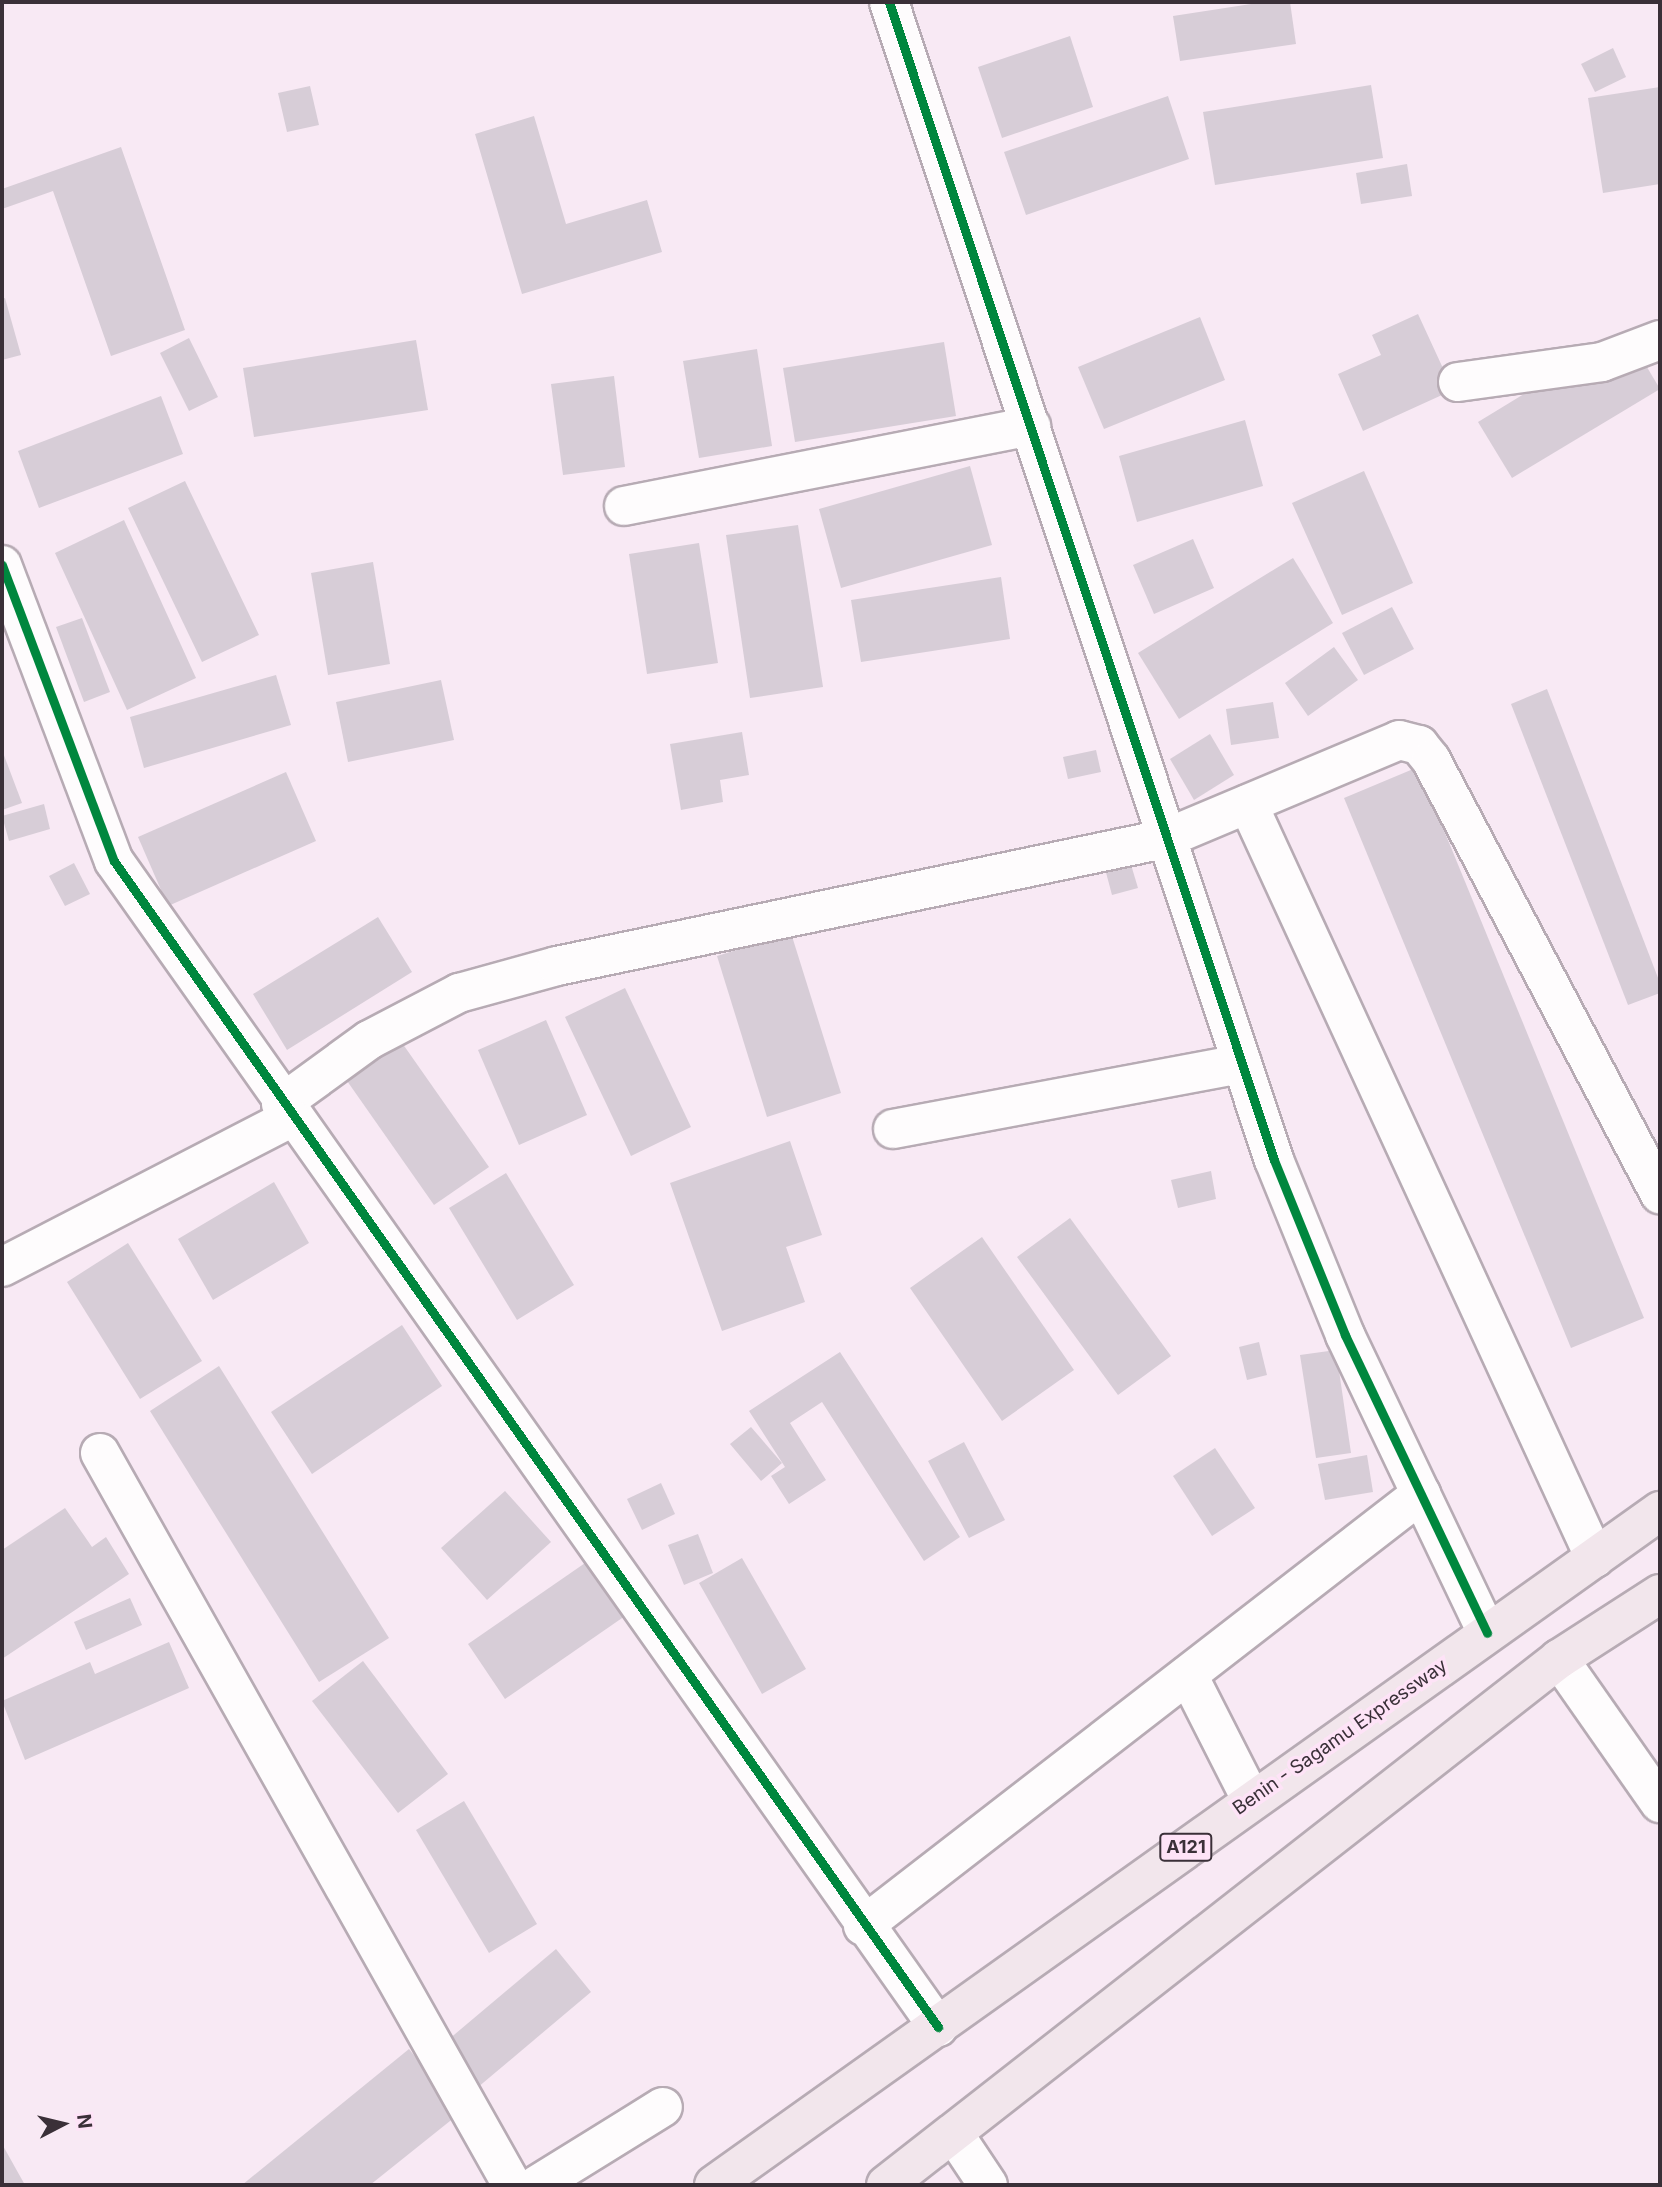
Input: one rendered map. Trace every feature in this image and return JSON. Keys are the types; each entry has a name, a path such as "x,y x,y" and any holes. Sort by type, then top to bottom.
{"highway":[{"name":"Benin - Sagamu Expressway","path":"713,2185 938,2027 1251,1799 1660,1511"},
{"path":"886,2185 1559,1659 1660,1594"}],"street":[{"path":"888,2 961,233 1031,426 1164,839 1317,1269 1487,1633"},
{"path":"1458,382 1602,362 1660,340"},
{"path":"624,506 1031,426"},
{"path":"2,565 114,861 286,1111 554,1481 863,1926 938,2027"},
{"path":"2,1267 286,1111 369,1040 459,993 557,966 1164,839 1399,740 1419,745 1660,1194"},
{"path":"1248,804 1595,1558"},
{"path":"893,1129 1242,1064"},
{"path":"100,1453 512,2185"},
{"path":"863,1926 1421,1494"},
{"path":"1559,1659 1660,1803"},
{"path":"1188,1675 1251,1799"},
{"path":"537,2185 663,2107"},
{"path":"954,2134 988,2185"}],"building":[{"path":"1264,2 1290,2 1296,44 1180,61 1173,16"},
{"path":"1070,36 1093,107 1002,138 978,67"},
{"path":"1613,48 1626,77 1595,92 1581,64"},
{"path":"1371,85 1383,158 1215,185 1203,112"},
{"path":"310,86 319,125 287,132 278,93"},
{"path":"1660,87 1660,184 1603,193 1588,98"},
{"path":"1168,96 1189,159 1026,215 1004,152"},
{"path":"534,116 566,224 647,200 662,252 522,294 475,134"},
{"path":"121,147 185,330 111,356 53,191 2,209 2,189"},
{"path":"1407,164 1412,196 1361,204 1356,173"},
{"path":"5,298 21,355 2,360 2,299"},
{"path":"1418,314 1453,390 1363,431 1338,374 1381,355 1372,335"},
{"path":"1200,317 1225,380 1104,429 1078,367"},
{"path":"1626,332 1660,389 1512,478 1478,422"},
{"path":"189,338 218,397 189,411 160,353"},
{"path":"416,340 428,410 254,437 243,368"},
{"path":"944,342 956,416 795,442 783,368"},
{"path":"757,349 772,446 699,458 683,361"},
{"path":"614,376 625,467 563,475 551,384"},
{"path":"161,396 183,454 39,508 18,451"},
{"path":"1245,420 1263,486 1137,522 1119,456"},
{"path":"970,466 992,545 841,588 819,509"},
{"path":"1364,471 1413,583 1342,615 1292,503"},
{"path":"185,481 259,635 202,662 128,508"},
{"path":"124,520 196,678 127,710 55,553"},
{"path":"798,525 823,687 750,698 726,535"},
{"path":"1193,539 1214,588 1154,614 1133,565"},
{"path":"699,543 718,663 647,674 629,554"},
{"path":"1293,558 1333,623 1179,719 1138,653"},
{"path":"373,562 390,664 328,675 311,573"},
{"path":"1001,577 1010,639 861,662 851,600"},
{"path":"1392,607 1414,649 1364,675 1342,633"},
{"path":"82,618 110,692 84,702 56,627"},
{"path":"1334,647 1358,680 1308,716 1285,683"},
{"path":"276,675 291,725 144,768 130,717"},
{"path":"441,680 454,740 348,762 336,702"},
{"path":"1547,689 1660,983 1660,993 1628,1005 1511,704"},
{"path":"1273,702 1279,738 1231,745 1226,709"},
{"path":"742,732 749,775 720,780 723,802 681,810 670,744"},
{"path":"1210,734 1234,775 1194,800 1170,759"},
{"path":"2,750 22,803 2,810"},
{"path":"1096,750 1101,772 1068,779 1063,757"},
{"path":"1418,767 1644,1318 1571,1348 1344,798"},
{"path":"286,772 316,841 168,906 138,837"},
{"path":"44,804 50,829 9,841 2,816"},
{"path":"1129,858 1138,888 1112,895 1104,865"},
{"path":"74,863 90,894 65,906 49,876"},
{"path":"378,917 412,972 287,1050 253,994"},
{"path":"791,933 841,1093 767,1117 717,956"},
{"path":"625,988 691,1127 631,1156 565,1017"},
{"path":"546,1020 587,1115 519,1145 478,1050"},
{"path":"400,1040 489,1167 434,1205 345,1078"},
{"path":"790,1141 822,1235 786,1247 805,1302 722,1331 670,1183"},
{"path":"1211,1171 1216,1199 1178,1208 1171,1180"},
{"path":"506,1173 574,1285 517,1320 449,1208"},
{"path":"274,1182 309,1243 213,1300 178,1239"},
{"path":"1070,1218 1171,1356 1118,1395 1017,1257"},
{"path":"982,1237 1074,1370 1002,1421 910,1288"},
{"path":"128,1243 202,1361 140,1399 67,1282"},
{"path":"402,1325 442,1386 312,1474 271,1412"},
{"path":"1259,1342 1267,1375 1247,1380 1239,1347"},
{"path":"1336,1350 1351,1453 1316,1458 1300,1355"},
{"path":"840,1352 960,1537 924,1561 822,1402 790,1423 826,1480 789,1504 771,1476 785,1467 749,1411"},
{"path":"219,1366 389,1638 319,1682 150,1411"},
{"path":"751,1427 782,1463 761,1481 730,1444"},
{"path":"964,1442 1005,1520 969,1538 928,1461"},
{"path":"1215,1448 1255,1508 1212,1536 1173,1476"},
{"path":"1367,1455 1373,1492 1325,1500 1318,1464"},
{"path":"661,1483 675,1514 642,1530 627,1499"},
{"path":"505,1491 551,1542 487,1600 441,1548"},
{"path":"65,1508 92,1547 106,1537 129,1574 2,1659 2,1550"},
{"path":"698,1534 713,1573 684,1585 668,1545"},
{"path":"742,1558 806,1669 762,1694 699,1583"},
{"path":"588,1561 625,1616 505,1699 468,1644"},
{"path":"130,1598 142,1625 86,1650 74,1622"},
{"path":"169,1642 189,1688 25,1760 2,1701 90,1662 95,1674"},
{"path":"363,1661 448,1774 398,1813 312,1701"},
{"path":"464,1801 537,1924 489,1953 416,1830"},
{"path":"556,1949 591,1992 477,2088 442,2045"},
{"path":"409,2049 460,2113 370,2185 242,2185"},
{"path":"2,2144 25,2185 2,2185"}],"cycle path":[{"path":"889,2 1274,1160 1345,1335 1487,1633"},
{"path":"2,565 114,861 938,2027"}]}
